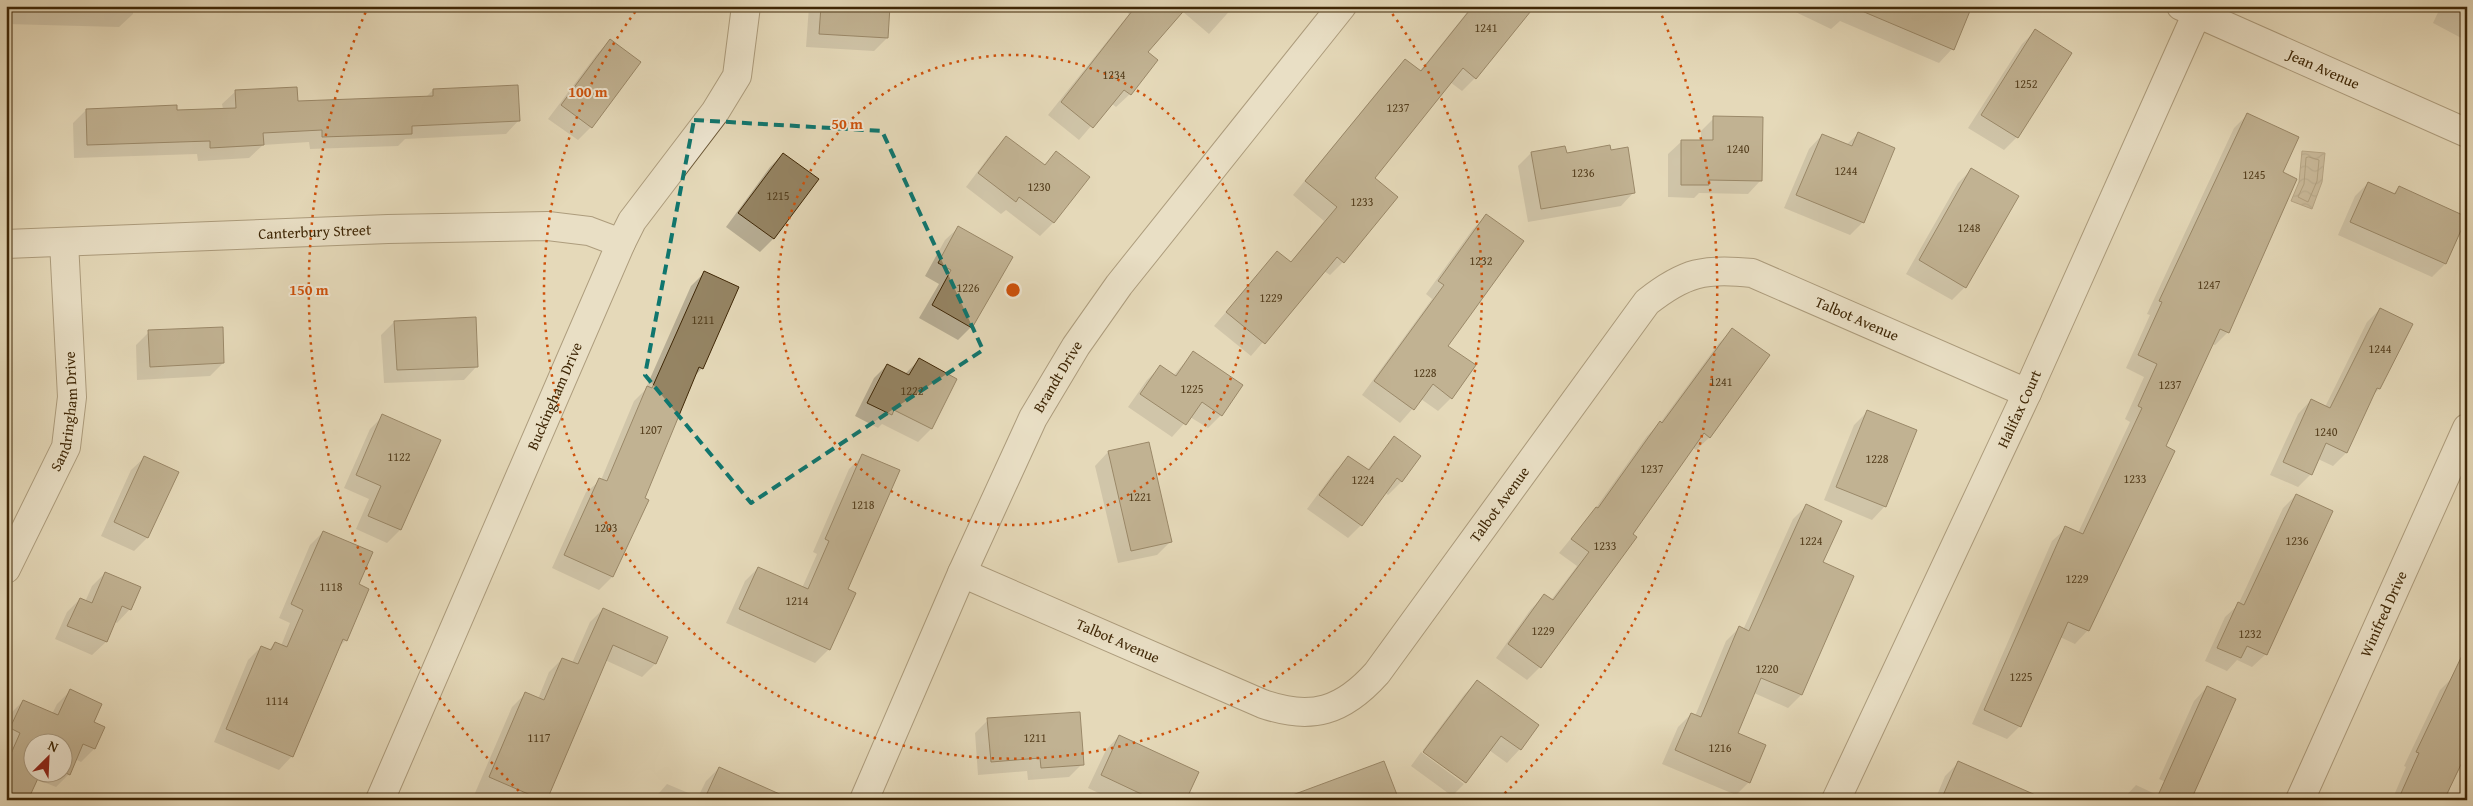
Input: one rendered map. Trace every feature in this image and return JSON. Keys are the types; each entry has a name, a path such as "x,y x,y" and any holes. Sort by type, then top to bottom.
{"street":[{"name":"Buckingham Drive","path":"380,800 621,242 632,221 715,112 737,76 746,6"},
{"name":"Brandt Drive","path":"864,800 962,573 1033,418 1076,346 1119,285 1342,6"},
{"name":"Jean Avenue","path":"2189,10 2467,133"},
{"name":"Halifax Court","path":"1836,800 2027,393 2189,10"},
{"name":"Canterbury Street","path":"6,244 388,228 548,226 589,232 621,242"},
{"name":"Sandringham Drive","path":"6,569 66,447 72,397 64,242"},
{"name":"Talbot Avenue","path":"962,573 1263,704 1286,712 1314,712 1338,705 1361,691 1377,673 1647,302 1678,281 1695,274 1722,269 1752,273 2027,393"},
{"name":"Winifred Drive","path":"2300,800 2467,428"}],"highlighted area":[{"path":"694,120 882,131 983,350 751,503 645,375"}],"water":[{"path":"2302,151 2325,153 2322,182 2312,209 2291,201 2299,182"}],"building":[{"path":"821,6 890,6 888,38 819,34"},
{"path":"1136,6 1188,6 1148,52 1158,60 1131,95 1124,90 1093,128 1061,102"},
{"path":"1473,6 1535,6 1476,79 1463,68 1375,178 1398,197 1344,263 1337,257 1265,344 1226,312 1277,251 1291,262 1337,207 1305,181 1405,59 1421,71"},
{"path":"1850,6 1972,6 1954,50"},
{"path":"2035,29 2072,53 2018,138 1981,115"},
{"path":"610,39 641,62 592,128 561,105"},
{"path":"518,85 520,121 412,126 412,134 322,137 322,130 263,133 264,145 210,148 210,141 87,145 86,109 177,105 177,110 236,108 235,90 297,87 298,101 433,96 433,89"},
{"path":"2247,113 2299,137 2283,172 2297,179 2229,333 2220,329 2166,446 2175,451 2089,631 2068,622 2021,727 1984,710 2065,526 2083,534 2142,408 2138,406 2157,364 2138,355 2162,302 2159,301"},
{"path":"1713,116 1763,117 1762,181 1709,180 1709,185 1681,185 1681,140 1713,140"},
{"path":"1858,132 1895,148 1864,223 1796,195 1822,134 1852,146"},
{"path":"1006,136 1045,165 1056,151 1090,177 1054,223 1019,197 1016,202 978,173"},
{"path":"1610,145 1611,150 1628,147 1635,193 1541,209 1531,152 1565,146 1567,153"},
{"path":"783,153 819,179 774,239 738,213"},
{"path":"1971,168 2019,196 1966,288 1919,260"},
{"path":"2368,182 2395,194 2399,186 2467,217 2446,264 2350,222"},
{"path":"1486,214 1524,241 1448,346 1476,365 1452,399 1433,384 1414,410 1374,381 1444,285 1438,281"},
{"path":"958,226 1013,257 972,328 932,305 951,270 938,263"},
{"path":"704,271 739,287 703,369 699,367 645,498 649,500 613,577 564,555 599,478 607,481 647,386 652,388"},
{"path":"2380,308 2413,324 2380,389 2377,388 2347,453 2326,443 2312,475 2283,462 2311,399 2330,408"},
{"path":"476,317 478,367 397,370 394,321"},
{"path":"223,327 224,363 150,367 148,330"},
{"path":"1732,328 1770,355 1710,438 1704,433 1633,534 1637,537 1541,668 1508,644 1544,594 1553,600 1589,552 1571,539 1596,507 1598,508 1660,421 1662,423"},
{"path":"1193,351 1243,385 1222,416 1202,402 1186,425 1140,394 1160,365 1176,376"},
{"path":"919,358 957,379 932,429 894,410 892,415 867,403 887,364 909,375"},
{"path":"1867,410 1917,430 1886,507 1836,487"},
{"path":"382,414 441,440 401,530 368,516 381,486 356,475"},
{"path":"1394,436 1421,456 1402,482 1397,478 1362,526 1319,495 1348,456 1369,470"},
{"path":"1149,442 1172,542 1131,551 1108,451"},
{"path":"862,454 900,470 848,589 856,593 830,650 739,609 758,567 808,589 829,541 825,539"},
{"path":"144,456 179,472 148,538 114,522"},
{"path":"2296,494 2333,511 2267,655 2247,646 2241,658 2217,648 2238,602 2244,605"},
{"path":"1806,504 1842,521 1823,562 1854,576 1802,695 1761,678 1738,733 1766,745 1750,783 1675,750 1691,713 1701,717 1739,626 1749,631"},
{"path":"323,531 373,552 359,584 369,589 347,641 343,639 293,757 226,729 261,646 271,650 275,642 287,647 303,610 291,604"},
{"path":"105,572 141,587 131,610 122,606 107,642 67,626 80,598 92,603"},
{"path":"603,608 668,637 656,664 613,645 547,800 542,800 489,777 525,692 544,700 562,658 578,664"},
{"path":"2467,645 2467,752 2444,800 2398,800 2419,753 2416,752"},
{"path":"1477,680 1539,725 1521,750 1501,736 1466,783 1423,752"},
{"path":"2207,686 2236,699 2191,800 2156,800"},
{"path":"70,689 102,704 94,722 105,727 95,749 83,744 72,770 72,734 22,734 22,784 35,784 28,800 6,800 6,765 20,733 10,728 23,700 58,715"},
{"path":"1080,712 1084,765 1041,768 1040,758 991,762 987,718"},
{"path":"1119,735 1199,772 1186,800 1154,800 1101,775"},
{"path":"1384,761 1399,800 1288,800 1287,797"},
{"path":"1958,761 2047,800 1941,800"},
{"path":"719,767 793,800 704,800"}]}
